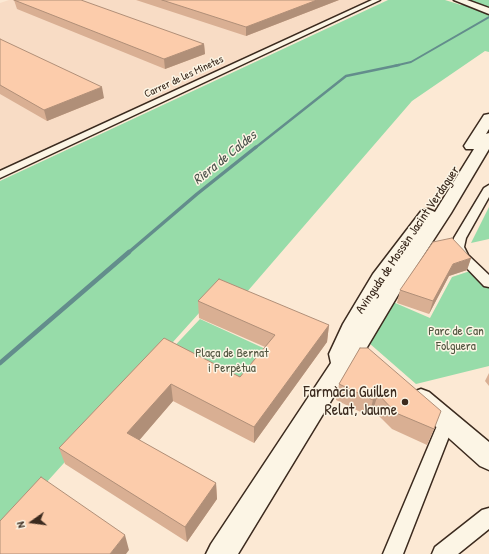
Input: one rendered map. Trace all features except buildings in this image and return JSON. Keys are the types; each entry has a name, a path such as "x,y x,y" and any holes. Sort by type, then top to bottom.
{"main road":[{"path":"459,0 489,11"},
{"name":"Avinguda de Mossèn Jacint Verdaguer","path":"340,366 340,354 352,324 380,280 431,209 489,118"},
{"name":"Avinguda de Mossèn Jacint Verdaguer","path":"221,554 340,366 349,358 366,350 394,286 454,196 489,137"},
{"path":"406,386 489,458"}],"street":[{"name":"Carrer de les Minetes","path":"0,175 377,0"},
{"path":"489,188 460,238 458,247 463,257 489,283"},
{"path":"476,269 489,266"},
{"path":"393,554 446,421"},
{"path":"442,554 489,516"}],"shaded area":[{"path":"9,0 371,0 0,169 0,3"}],"green space":[{"path":"388,0 445,0 461,5 473,3 464,0 489,0 489,52 485,51 412,101 240,300 218,292 0,534 0,181"},
{"path":"489,207 489,239 471,243"},
{"name":"Parc de Can Folguera","path":"451,250 489,287 489,366 416,384 369,343 393,302 430,318 452,277 470,271"},
{"name":"Plaça de Bernat i Perpètua","path":"200,319 272,352 240,393 166,355"}],"waterway":[{"name":"Riera de Caldes","path":"394,66 411,62 489,17"},
{"name":"Riera de Caldes","path":"255,148 346,76 399,65"},
{"name":"Riera de Caldes","path":"128,253 197,194 256,147"},
{"name":"Riera de Caldes","path":"0,363 129,252"}],"place":[{"name":"Farmàcia Guillen Relat, Jaume","path":"405,402"}]}
